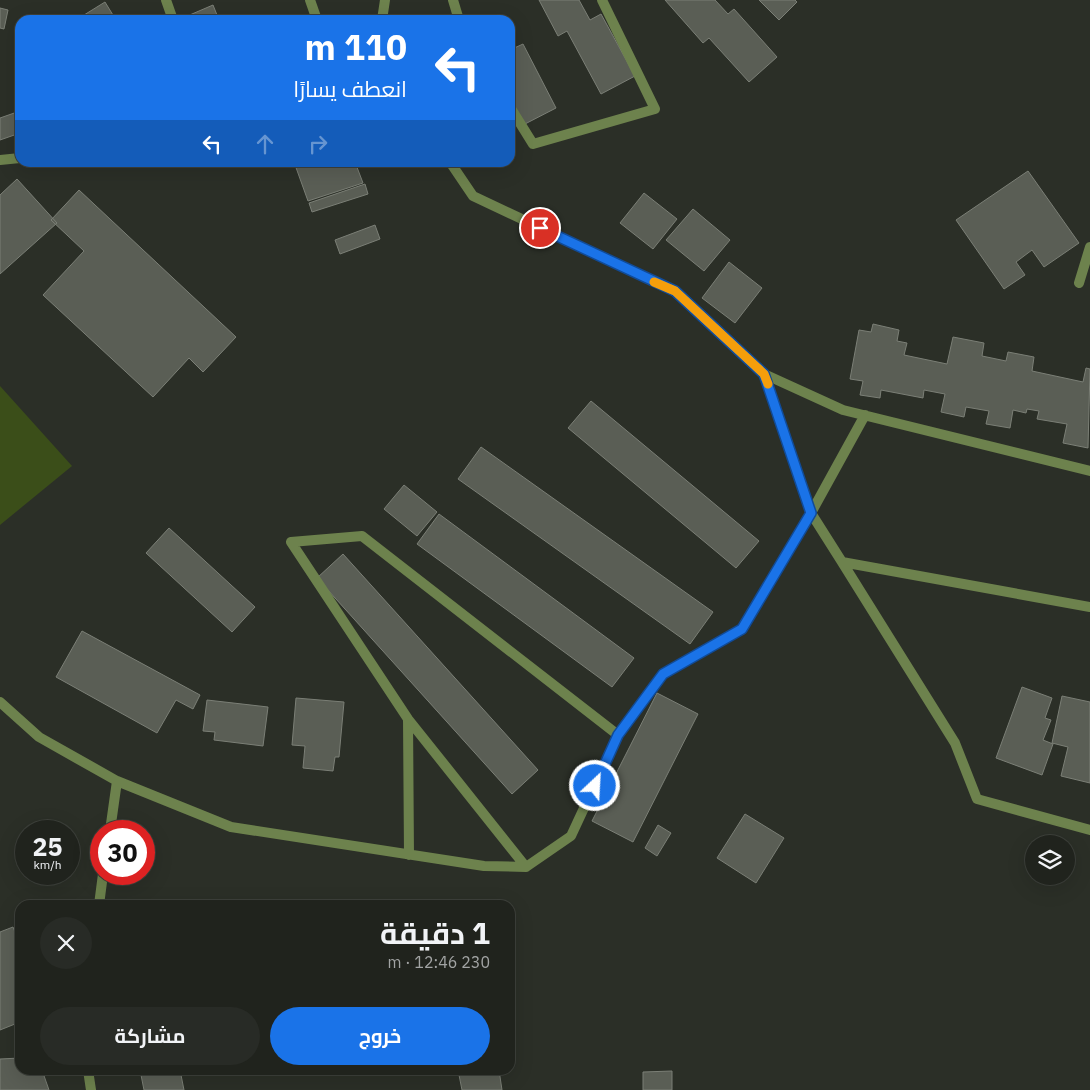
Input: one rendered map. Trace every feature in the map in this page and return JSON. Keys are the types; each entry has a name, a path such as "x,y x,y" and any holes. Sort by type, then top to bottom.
{"street":[{"path":"166,0 171,15"},
{"path":"310,0 315,15"},
{"path":"383,15 385,0"},
{"path":"453,0 458,15"},
{"path":"515,115 533,144 655,109 602,0"},
{"path":"0,160 15,158"},
{"path":"453,167 473,196 675,291 764,374 843,410 1090,471"},
{"path":"1079,283 1090,247"},
{"path":"764,374 811,513 956,743 977,799 1090,830"},
{"path":"0,702 40,737 117,781 231,827 484,866 526,866 571,836 618,735 663,674 742,629 811,513 865,416"},
{"path":"526,866 408,719 291,542 362,536 618,735"},
{"path":"842,562 1090,607"},
{"path":"408,719 409,855"},
{"path":"112,820 117,781"},
{"path":"100,900 102,885"},
{"path":"89,1075 91,1090"}],"green space":[{"path":"0,386 72,466 0,525"}],"building":[{"path":"539,0 579,0 590,20 601,14 635,76 601,94 567,31 558,36"},
{"path":"665,0 715,0 728,14 734,9 777,57 749,82 709,38 703,43"},
{"path":"759,0 795,0 797,2 779,20"},
{"path":"105,2 113,15 84,15"},
{"path":"213,5 217,15 190,15"},
{"path":"0,8 8,10 4,29 0,28"},
{"path":"523,44 556,108 523,125 515,109 515,48"},
{"path":"15,113 15,135 0,140 0,118"},
{"path":"296,167 357,167 363,183 308,201"},
{"path":"1028,171 1079,243 1044,267 1032,250 1016,262 1025,275 1004,289 956,220"},
{"path":"17,179 57,223 0,274 0,195"},
{"path":"365,184 368,194 312,212 309,203"},
{"path":"79,190 236,337 203,372 189,358 153,397 43,295 84,251 51,220"},
{"path":"644,193 677,219 653,249 620,223"},
{"path":"693,209 730,240 704,271 666,240"},
{"path":"375,225 380,239 340,254 335,240"},
{"path":"729,262 762,288 735,323 702,298"},
{"path":"873,324 899,330 897,341 907,343 904,355 947,364 953,337 984,343 982,356 1006,361 1008,352 1034,357 1032,371 1083,382 1086,368 1090,369 1088,448 1063,443 1067,424 1037,419 1039,411 1027,409 1026,413 1013,410 1010,428 986,424 989,411 966,407 964,417 941,412 945,394 924,390 923,398 881,390 880,398 860,395 863,381 850,379 859,330 871,332"},
{"path":"591,401 759,541 736,568 568,428"},
{"path":"481,447 713,612 690,644 458,479"},
{"path":"404,485 437,512 417,536 384,509"},
{"path":"439,514 634,658 612,687 417,544"},
{"path":"169,528 255,607 232,632 146,553"},
{"path":"343,554 538,770 512,794 317,578"},
{"path":"82,631 200,695 193,709 176,700 157,733 56,677"},
{"path":"1022,687 1052,698 1045,718 1051,720 1043,740 1053,744 1042,775 996,758"},
{"path":"657,693 698,714 633,842 592,821"},
{"path":"1062,696 1090,702 1090,783 1061,776 1068,747 1052,743"},
{"path":"296,698 344,702 339,757 335,757 333,771 303,768 305,746 292,745"},
{"path":"207,700 268,707 263,746 214,740 215,732 203,731"},
{"path":"745,814 784,838 756,883 717,858"},
{"path":"658,825 671,833 657,856 645,848"},
{"path":"13,927 15,932 15,1024 0,1030 0,932"},
{"path":"15,1058 15,1075 44,1075 49,1090 0,1090 0,1059"},
{"path":"672,1071 672,1090 643,1090 643,1072"},
{"path":"141,1075 181,1075 184,1090 144,1090"},
{"path":"459,1075 500,1075 502,1090 462,1090"}],"slow traffic":[{"path":"654,282 675,291 764,374 768,384"}],"route":[{"path":"540,228 675,291 764,374 811,513 742,629 663,674 618,735 595,786"}]}
